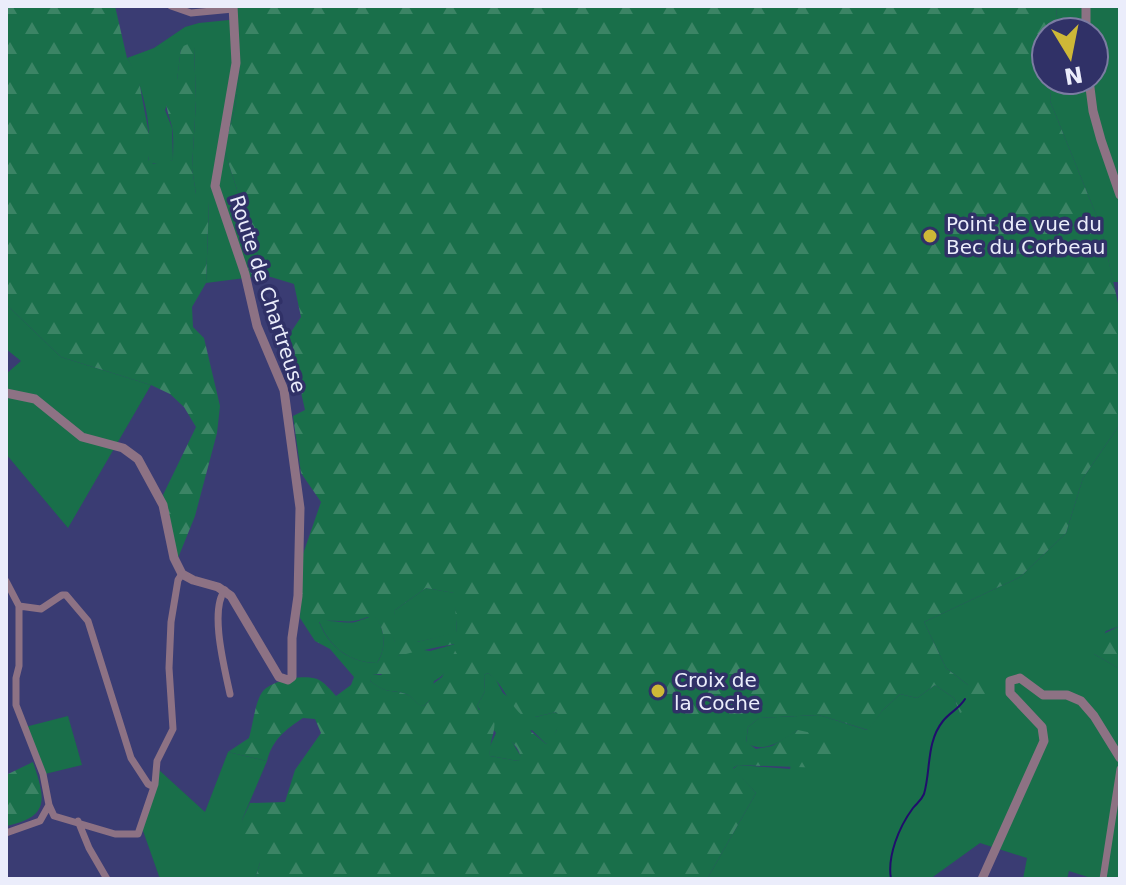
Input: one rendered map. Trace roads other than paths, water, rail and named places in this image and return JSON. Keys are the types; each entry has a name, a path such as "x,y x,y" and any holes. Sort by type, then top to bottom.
{"street":[{"name":"Route de Chartreuse","path":"171,6 191,13 233,8 236,63 215,186 245,274 257,326 284,390 300,508 298,596 292,638 294,672 290,679 279,677 237,603 225,590"},
{"path":"1091,96 1093,111 1117,172 1120,195"},
{"path":"6,393 40,401 82,437 123,448 133,454 142,466 159,496 174,558 182,574 225,590 219,602 219,627 230,694"},
{"path":"6,581 19,606 16,705 43,774 54,816 115,834 138,834 155,784 157,761 173,729 169,668 171,622 178,580 182,574"},
{"path":"19,606 41,609 66,595 88,621 131,758 152,786"},
{"path":"982,879 1044,741 1042,727 1010,693 1010,681 1020,678 1043,695 1076,698 1094,716 1120,758"},
{"path":"1103,879 1120,769"},
{"path":"6,833 40,821 49,805"},
{"path":"78,821 107,879"}],"waterway":[{"path":"891,879 891,861 899,833 924,794 934,738 943,721 965,699"}],"place":[{"name":"Point de vue du Bec du Corbeau","path":"930,236"},
{"name":"Croix de la Coche","path":"658,691"}]}
